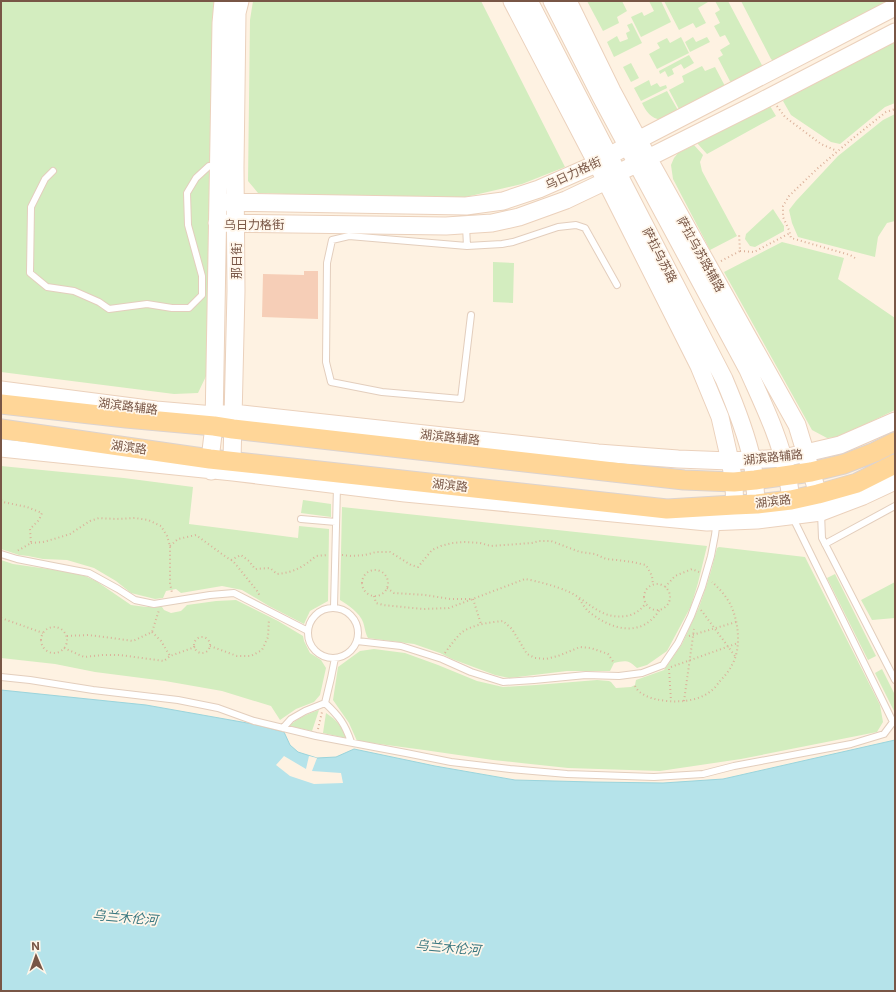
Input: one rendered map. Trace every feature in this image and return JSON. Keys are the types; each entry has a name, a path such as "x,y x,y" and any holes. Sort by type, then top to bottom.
{"main road":[{"name":"湖滨路","path":"1,404 126,418 233,421 684,480 734,482 811,472 844,464 875,452 895,442"},
{"name":"湖滨路","path":"1,430 210,465 667,509 735,513 792,508 820,503 895,464"}],"street":[{"name":"那日街","path":"210,465 214,420 221,23 224,1"},
{"name":"那日街","path":"232,467 236,291 235,202 237,13 240,1"},
{"path":"512,1 603,160"},
{"name":"萨拉乌苏路","path":"529,1 603,160 724,379 740,417 752,460 757,512"},
{"name":"萨拉乌苏路","path":"552,1 633,143 748,370 769,416 784,458 792,508"},
{"path":"568,1 612,91 633,143"},
{"name":"乌日力格街","path":"218,202 466,206 503,201 539,189 603,160 895,7"},
{"name":"乌日力格街","path":"217,223 446,226 492,223 519,217 566,200 895,32"},
{"name":"萨拉乌苏路辅路","path":"642,161 709,268 797,425 820,503"},
{"path":"232,467 337,484 405,493 699,521 735,513 734,482 720,417 699,366 612,177"},
{"name":"湖滨路辅路","path":"1,390 156,410 214,420"},
{"name":"湖滨路辅路","path":"233,421 598,453 730,461 784,458 840,445 895,420"},
{"path":"1,448 210,465"},
{"path":"820,503 863,496 895,481"}],"lane":[{"path":"53,171 45,179 31,207 30,273 47,287 74,291 99,302 109,310 147,304 172,308 189,308 202,295 202,276 188,225 188,192 196,178 209,166 218,166"},
{"path":"466,224 467,246"},
{"path":"471,315 461,399 382,392 331,382 326,362 327,263 332,240 349,236 467,246 502,244 513,242 558,227 576,225 585,228 617,285"},
{"path":"334,607 337,484"},
{"path":"820,503 822,538 895,680"},
{"path":"825,544 895,506"},
{"path":"1,677 178,700 218,708 254,721 316,736 451,762 567,774 654,777 703,774 734,766 851,744 884,734 893,722 827,588 792,508"},
{"path":"301,519 336,522"},
{"path":"357,641 401,646 471,672 503,682 586,675 619,676 642,673 663,665 678,643 692,616 706,576 716,527"},
{"path":"1,554 17,559 89,572 135,600 154,604 210,595 234,593 308,631"},
{"path":"334,607 344,610 353,618 357,623 359,635 355,646 346,655 328,658 317,653 310,643 308,631 312,620 320,611 334,607"},
{"path":"325,703 332,678 335,658"},
{"path":"325,703 336,713 347,729 351,742"},
{"path":"283,728 291,719 304,711 325,703"}],"path":[{"path":"772,96 778,108 785,117 821,144 837,152"},
{"path":"855,258 850,255 791,238 783,217 783,206 789,196 818,168 886,112 895,109"},
{"path":"739,233 740,251"},
{"path":"709,268 740,251 754,252 790,233"},
{"path":"1,500 3,502 27,507 42,513 39,520 30,530 31,543"},
{"path":"10,557 18,550 31,543 54,540 65,536 90,521 99,518 135,518 148,520 162,526 170,546 170,583 172,601"},
{"path":"170,546 178,539 196,534 233,561 258,592 268,610 268,637 262,650 251,656 237,656 210,646"},
{"path":"231,560 241,555 249,561 255,569 270,568 277,574 289,573 306,565 316,556 352,556 376,552 390,552 418,567 432,550 452,543 480,543 491,546 551,541 580,552 595,554 606,559 646,565 652,576 653,585"},
{"path":"635,686 637,690 644,695 659,700 684,701 699,698 711,692 723,679 736,657 738,638 732,608 723,594 706,576 692,569 675,576 665,587"},
{"path":"375,571 383,574 387,580 387,588 382,594 374,596 366,593 362,585 362,581 367,574 375,571"},
{"path":"374,596 376,603 383,605 424,609 449,608 524,579 568,592 605,614 617,617 631,615 642,608 646,603"},
{"path":"657,584 665,587 669,594 669,602 664,608 652,609 644,599 646,590 657,584"},
{"path":"387,588 394,592 450,599 473,599"},
{"path":"578,598 587,610 613,627 628,629 637,627 649,622 656,616 660,609"},
{"path":"473,599 481,625"},
{"path":"66,636 88,635 133,641 152,632 160,602"},
{"path":"699,608 736,657"},
{"path":"1,618 43,633"},
{"path":"442,660 462,632 490,622 503,622 512,629 527,654 535,658 546,659 580,647 591,648 608,654 614,663"},
{"path":"685,637 736,622"},
{"path":"54,627 62,630 66,636 67,640 64,648 61,650 53,652 43,646 43,633 50,628 54,627"},
{"path":"684,701 694,628"},
{"path":"152,632 161,641 170,656"},
{"path":"201,637 206,638 209,641 210,646 207,651 202,653 195,647 197,640 201,637"},
{"path":"664,670 738,643"},
{"path":"64,648 84,657 120,655 164,661 170,656 195,647"},
{"path":"669,662 671,701"},
{"path":"316,736 325,703"}],"green space":[{"path":"1,1 218,1 208,372 198,393 174,394 1,372"},
{"path":"253,1 481,1 565,167 522,184 453,200 258,193 248,181 250,20"},
{"path":"587,1 622,1 627,11 617,17 619,23 603,31"},
{"path":"649,1 661,1 671,22 641,37 631,17 642,12 644,16 654,11"},
{"path":"664,1 708,1 698,8 706,23 696,28 693,23 679,30"},
{"path":"715,1 728,1 764,69 732,85 718,58 723,55 720,50 730,44 725,35 720,37 714,26 720,23 715,13 720,10"},
{"path":"741,1 893,1 774,62 771,59"},
{"path":"632,23 642,43 614,57 607,42 617,36 620,42 628,39 626,33 630,31 627,25"},
{"path":"681,37 689,53 657,69 649,54 660,48 657,43 667,38 670,43"},
{"path":"693,37 696,42 707,37 710,42 690,52 685,42"},
{"path":"895,41 895,103 885,107 840,144 831,142 791,115 783,101 789,95"},
{"path":"689,55 694,63 684,69 681,64 672,69 674,74 668,77 665,71 660,74 659,71"},
{"path":"631,63 639,78 631,82 623,67"},
{"path":"702,66 705,71 715,67 726,88 680,111 669,90 684,82 682,76"},
{"path":"649,80 651,86 657,83 660,87 666,85 667,88 641,101 634,88"},
{"path":"667,91 679,112 666,119 656,119 648,113 642,103"},
{"path":"770,106 776,116 707,154 697,143"},
{"path":"895,114 895,221 887,223 878,237 875,257 798,237 792,223 789,210 796,201 838,156 883,120"},
{"path":"694,145 703,155 700,162 702,171 737,236 710,250 673,179 671,165 674,158 678,153"},
{"path":"773,209 784,226 784,231 755,247 750,246 745,239 746,234"},
{"path":"782,242 844,258 838,279 895,318 895,410 839,437 827,438 812,430 724,272"},
{"path":"493,262 514,263 513,303 493,302"},
{"path":"1,466 124,478 193,487 189,524 298,538 299,526 329,529 328,601 310,611 304,624 242,590 222,586 181,593 176,589 166,591 163,598 155,599 131,593 116,581 94,568 67,560 43,559 19,555 1,549"},
{"path":"303,500 331,504 331,517 301,513"},
{"path":"342,507 707,546 691,606 667,651 647,665 637,668 632,663 621,661 614,663 610,671 567,671 509,678 495,675 414,644 368,638 363,622 357,612 340,600"},
{"path":"717,548 805,557 880,705 883,722 877,732 741,759 660,771 568,768 493,760 357,741 349,723 333,700 338,667 360,651 374,649 405,653 477,681 503,687 597,680 609,681 616,688 631,687 635,685 636,680 664,670 682,644 699,607"},
{"path":"1,560 13,564 85,576 96,581 131,605 162,607 164,610 171,613 181,611 187,605 236,600 278,621 303,636 310,653 321,660 326,668 320,695 314,702 296,709 280,720 271,706 222,691 165,681 95,672 55,664 1,658"},
{"path":"835,574 876,656 868,660 827,578"},
{"path":"895,582 895,618 872,620 861,600"},
{"path":"882,669 895,695 895,713 875,673"},
{"path":"319,710 312,731 289,726 303,716"},
{"path":"326,713 339,724 346,738 323,733"}],"water":[{"name":"乌兰木伦河","path":"1,690 146,705 253,724 284,732 290,745 298,752 317,758 336,757 354,749 435,766 515,780 663,783 723,779 895,740 895,991 1,991"}],"pier":[{"path":"284,756 306,769 309,756 317,758 312,771 341,773 343,783 314,784 290,776 276,765"}],"building":[{"path":"304,271 318,271 318,319 262,317 263,274 304,275"}]}
